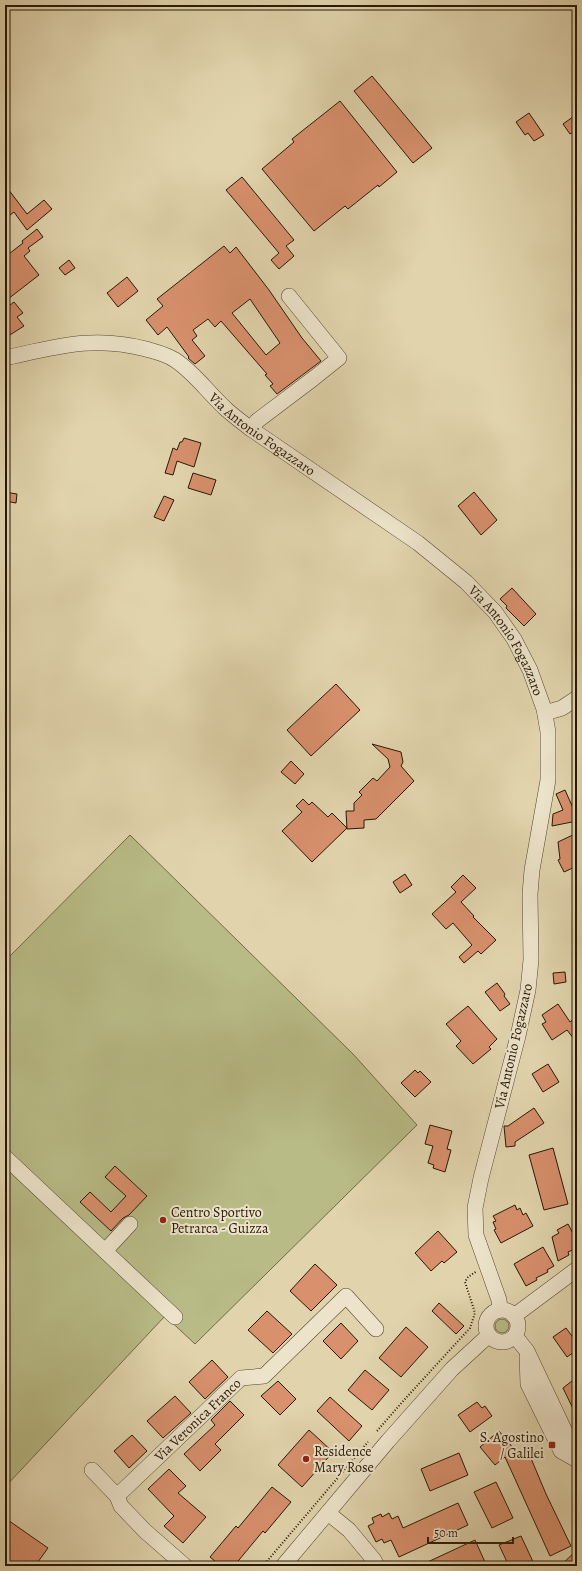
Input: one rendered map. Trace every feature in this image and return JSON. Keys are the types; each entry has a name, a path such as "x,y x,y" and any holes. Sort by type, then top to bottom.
{"street":[{"path":"251,429 257,421 338,358 290,296"},
{"name":"Via Antonio Fogazzaro","path":"5,358 66,344 100,342 127,344 160,353 173,359 186,369 228,411 251,429 418,543 466,582 495,612 514,639 530,670 545,713 548,747 548,780 532,870 530,894 531,960 528,990 518,1036 481,1178 475,1208 476,1235 499,1300 500,1310"},
{"path":"545,713 562,708 577,698"},
{"path":"5,1157 175,1317"},
{"path":"105,1251 130,1224"},
{"path":"514,1316 577,1269"},
{"name":"Via Veronica Franco","path":"117,1496 241,1378 264,1376 346,1296 376,1329"},
{"path":"500,1310 507,1311 514,1316 518,1324 515,1336 502,1342 497,1341 489,1335 486,1328 489,1317 492,1313 500,1310"},
{"path":"283,1566 388,1441 452,1370 489,1335"},
{"path":"515,1336 527,1351 577,1457"},
{"path":"527,1351 528,1384 561,1451 577,1460"},
{"path":"92,1470 117,1496 121,1506 145,1531 185,1566"},
{"path":"328,1513 349,1530 374,1560 377,1566"}],"path":[{"path":"459,1340 470,1328 475,1312 465,1282 468,1277 480,1270"}],"green space":[{"name":"Centro Sportivo Petrarca - Guizza","path":"130,835 353,1054 417,1125 195,1344 165,1316 5,1487 5,961"},
{"path":"499,1319 505,1319 509,1323 509,1329 505,1333 499,1333 495,1329 495,1323"}],"building":[{"path":"372,76 432,148 413,163 354,91"},
{"path":"340,101 397,172 348,209 345,206 314,231 262,169 294,142 292,139"},
{"path":"529,113 544,135 534,141 528,133 525,135 516,122"},
{"path":"577,114 577,129 570,134 563,124"},
{"path":"242,177 294,240 286,246 294,256 279,269 271,260 279,253 226,190"},
{"path":"5,185 27,214 44,200 52,209 27,230 14,212 5,219"},
{"path":"37,229 43,237 28,248 30,251 24,256 39,275 8,299 5,294 5,257 23,243 22,241"},
{"path":"224,246 230,253 236,247 269,290 302,338 321,361 277,394 270,386 273,384 265,375 267,374 221,321 215,327 208,319 193,330 197,336 192,340 205,356 195,364 188,358 189,357 167,327 158,335 146,320 163,306 157,299","holes":["250,299 280,343 266,355 232,313"]},
{"path":"69,260 75,268 65,275 59,268"},
{"path":"127,277 138,291 118,307 107,293"},
{"path":"14,302 23,313 17,317 24,326 5,338 5,309"},
{"path":"184,438 201,443 194,467 177,461 173,475 165,473 173,448 177,450 180,442 182,442"},
{"path":"193,473 216,480 211,495 188,488"},
{"path":"5,492 17,494 16,503 5,501"},
{"path":"474,492 497,520 481,535 458,506"},
{"path":"164,496 174,500 164,521 154,517"},
{"path":"512,588 536,614 524,626 506,608 507,606 500,599"},
{"path":"336,684 360,710 311,756 287,730"},
{"path":"372,744 401,752 403,762 401,766 414,781 376,819 364,820 364,828 347,829 346,811 354,811 354,803 362,795 359,792 373,778 377,781 390,767 388,759"},
{"path":"291,761 304,774 295,784 281,772"},
{"path":"565,790 573,808 577,807 577,821 552,826 553,814 563,810 556,794"},
{"path":"303,799 309,805 312,802 328,817 332,813 347,828 312,862 282,831 302,812 296,806"},
{"path":"577,833 577,866 564,872 558,860 560,859 558,842"},
{"path":"405,874 412,885 400,893 393,882"},
{"path":"463,875 476,888 461,902 474,916 473,917 496,940 481,954 478,951 464,963 459,957 472,945 453,923 446,929 432,914 456,892 451,887"},
{"path":"565,972 566,982 554,984 553,973"},
{"path":"497,983 510,1004 500,1011 485,992"},
{"path":"558,1004 570,1022 577,1017 577,1043 567,1030 552,1040 542,1024 546,1022 542,1015"},
{"path":"468,1006 497,1039 489,1047 491,1049 473,1064 456,1046 461,1041 446,1024"},
{"path":"548,1064 559,1082 543,1092 532,1074"},
{"path":"415,1070 418,1073 420,1071 431,1082 415,1097 401,1083"},
{"path":"534,1108 544,1123 515,1142 515,1146 506,1147 504,1126 508,1126"},
{"path":"430,1125 452,1131 447,1149 451,1150 445,1172 433,1168 434,1165 428,1163 433,1146 425,1144"},
{"path":"553,1148 568,1204 544,1210 529,1155"},
{"path":"115,1166 147,1196 111,1231 80,1202 90,1192 111,1212 126,1196 105,1177"},
{"path":"515,1205 517,1210 520,1208 523,1215 526,1213 533,1226 501,1243 494,1230 496,1229 493,1222 496,1221 493,1216"},
{"path":"568,1224 577,1241 577,1248 568,1252 569,1255 558,1261 552,1237 559,1233 557,1230"},
{"path":"438,1231 457,1252 444,1263 442,1261 431,1271 415,1253"},
{"path":"543,1247 554,1266 547,1270 548,1272 536,1278 537,1280 526,1286 514,1264"},
{"path":"315,1264 337,1285 311,1311 290,1291"},
{"path":"439,1303 464,1326 456,1334 432,1311"},
{"path":"267,1311 292,1334 273,1353 248,1330"},
{"path":"341,1323 358,1341 341,1359 323,1341"},
{"path":"406,1327 428,1347 401,1377 379,1358"},
{"path":"566,1328 577,1343 577,1350 567,1357 553,1337"},
{"path":"212,1360 228,1377 205,1399 189,1382"},
{"path":"365,1370 389,1390 372,1410 348,1390"},
{"path":"577,1377 577,1417 563,1388"},
{"path":"278,1381 296,1399 280,1415 261,1396"},
{"path":"175,1396 191,1413 163,1438 147,1421"},
{"path":"330,1397 362,1426 349,1441 317,1411"},
{"path":"230,1401 244,1415 215,1444 221,1450 200,1471 184,1454 215,1425 211,1420"},
{"path":"477,1402 482,1408 485,1406 492,1416 470,1432 458,1415"},
{"name":"Residence Mary Rose","path":"309,1430 333,1452 302,1487 278,1465"},
{"path":"499,1431 523,1460 530,1456 571,1546 550,1556 505,1457 495,1465 480,1447"},
{"path":"132,1435 147,1451 129,1468 114,1451"},
{"path":"459,1453 468,1475 430,1491 421,1469"},
{"path":"169,1469 186,1486 178,1493 206,1517 183,1543 164,1526 174,1516 148,1489"},
{"path":"496,1482 513,1518 492,1528 474,1492"},
{"path":"272,1487 291,1502 265,1533 263,1531 234,1566 221,1566 210,1557 236,1526 238,1528"},
{"path":"458,1503 468,1525 399,1557 391,1540 384,1543 382,1539 376,1542 368,1526 374,1523 372,1518 381,1514 382,1517 389,1513 392,1519 398,1516 403,1528"},
{"path":"5,1518 48,1548 35,1566 12,1566 5,1561"},
{"path":"521,1536 535,1566 509,1566 499,1545"},
{"path":"475,1540 485,1562 476,1566 419,1566"},
{"path":"577,1550 577,1566 560,1566"}],"place":[{"name":"Centro Sportivo Petrarca - Guizza","path":"163,1220"},
{"name":"S. Agostino / Galilei","path":"552,1445"},
{"name":"Residence Mary Rose","path":"306,1459"}]}
